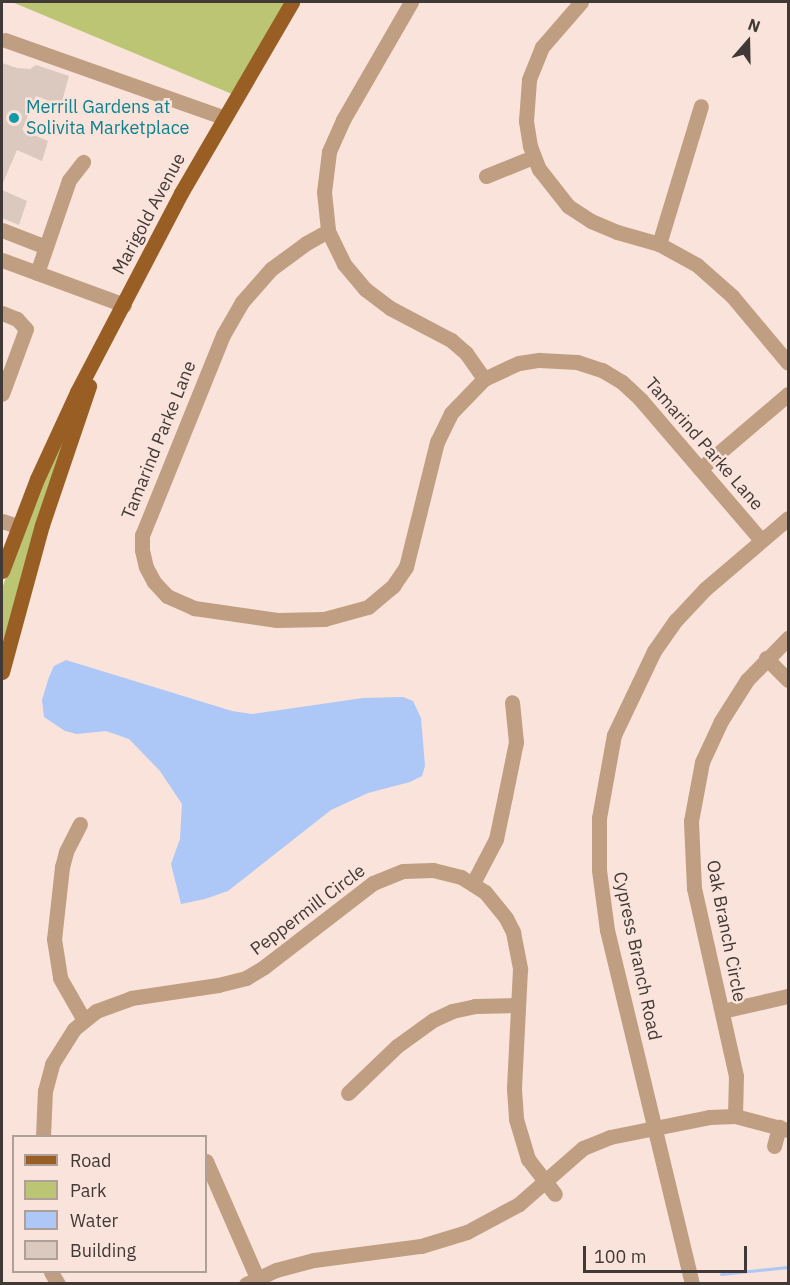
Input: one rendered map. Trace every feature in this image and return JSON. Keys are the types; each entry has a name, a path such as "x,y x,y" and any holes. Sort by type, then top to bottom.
{"main road":[{"name":"Marigold Avenue","path":"2,571 17,526 56,435 181,193 292,2"},
{"name":"Marigold Avenue","path":"2,672 42,525 99,355"}],"street":[{"path":"411,2 343,120 329,152 324,192 328,231 344,264 365,290 390,308 452,340 466,353 484,379"},
{"path":"581,2 547,39 531,72 525,108 533,157 557,194 579,214 604,227 659,244 697,265 723,287 789,363"},
{"path":"5,40 225,118"},
{"path":"659,244 701,106"},
{"path":"486,176 533,157"},
{"path":"37,273 69,180 83,162"},
{"path":"2,230 46,247"},
{"name":"Tamarind Parke Lane","path":"328,231 305,244 271,269 242,302 223,335 142,535 142,550 146,567 160,589 176,601 194,608 277,620 345,615 375,603 401,577 411,555 441,432 457,405 484,379 513,366 538,360 577,362 602,370 633,391 761,540"},
{"path":"2,260 124,305"},
{"path":"2,313 17,319 26,329 2,394"},
{"path":"700,469 789,394"},
{"name":"Cypress Branch Road","path":"692,1284 607,930 600,888 598,831 608,761 625,707 664,635 705,589 789,518"},
{"path":"2,521 17,526"},
{"name":"Oak Branch Circle","path":"735,1116 736,1076 692,871 693,804 702,762 720,721 736,694 766,658 789,638"},
{"path":"766,658 789,680"},
{"path":"472,883 496,839 516,742 512,702"},
{"path":"80,824 66,852 62,867 54,939 60,978 84,1020"},
{"name":"Peppermill Circle","path":"43,1135 45,1091 52,1064 65,1041 84,1020 106,1006 131,998 218,985 246,978 264,967 359,892 387,876 403,871 434,870 472,883 496,904 513,932 519,956 516,1119 523,1147 550,1188"},
{"path":"722,1011 789,996"},
{"path":"348,1093 397,1046 433,1020 452,1011 475,1006 518,1005"},
{"path":"207,1164 252,1281 314,1260 421,1246 452,1238 493,1220 550,1188 570,1157 590,1144 708,1117 735,1116 784,1128 774,1146"}],"green space":[{"path":"12,2 286,2 232,94"},
{"path":"76,408 37,523 2,647 2,589 23,528"}],"water":[{"path":"66,660 232,711 252,714 363,698 403,697 413,701 421,718 425,766 422,776 410,782 368,793 331,810 228,891 181,904 171,864 180,839 182,804 160,771 129,739 106,731 77,734 65,731 44,717 42,700 49,677 54,666"}],"building":[{"name":"Merrill Gardens at Solivita Marketplace","path":"2,63 30,69 36,65 69,76 61,105 36,96 22,130 48,141 42,161 17,150 2,185"},
{"path":"2,190 27,201 19,225 2,218"}],"waterway":[{"path":"721,1274 788,1267"}],"place":[{"name":"Merrill Gardens at Solivita Marketplace","path":"14,118"}]}
